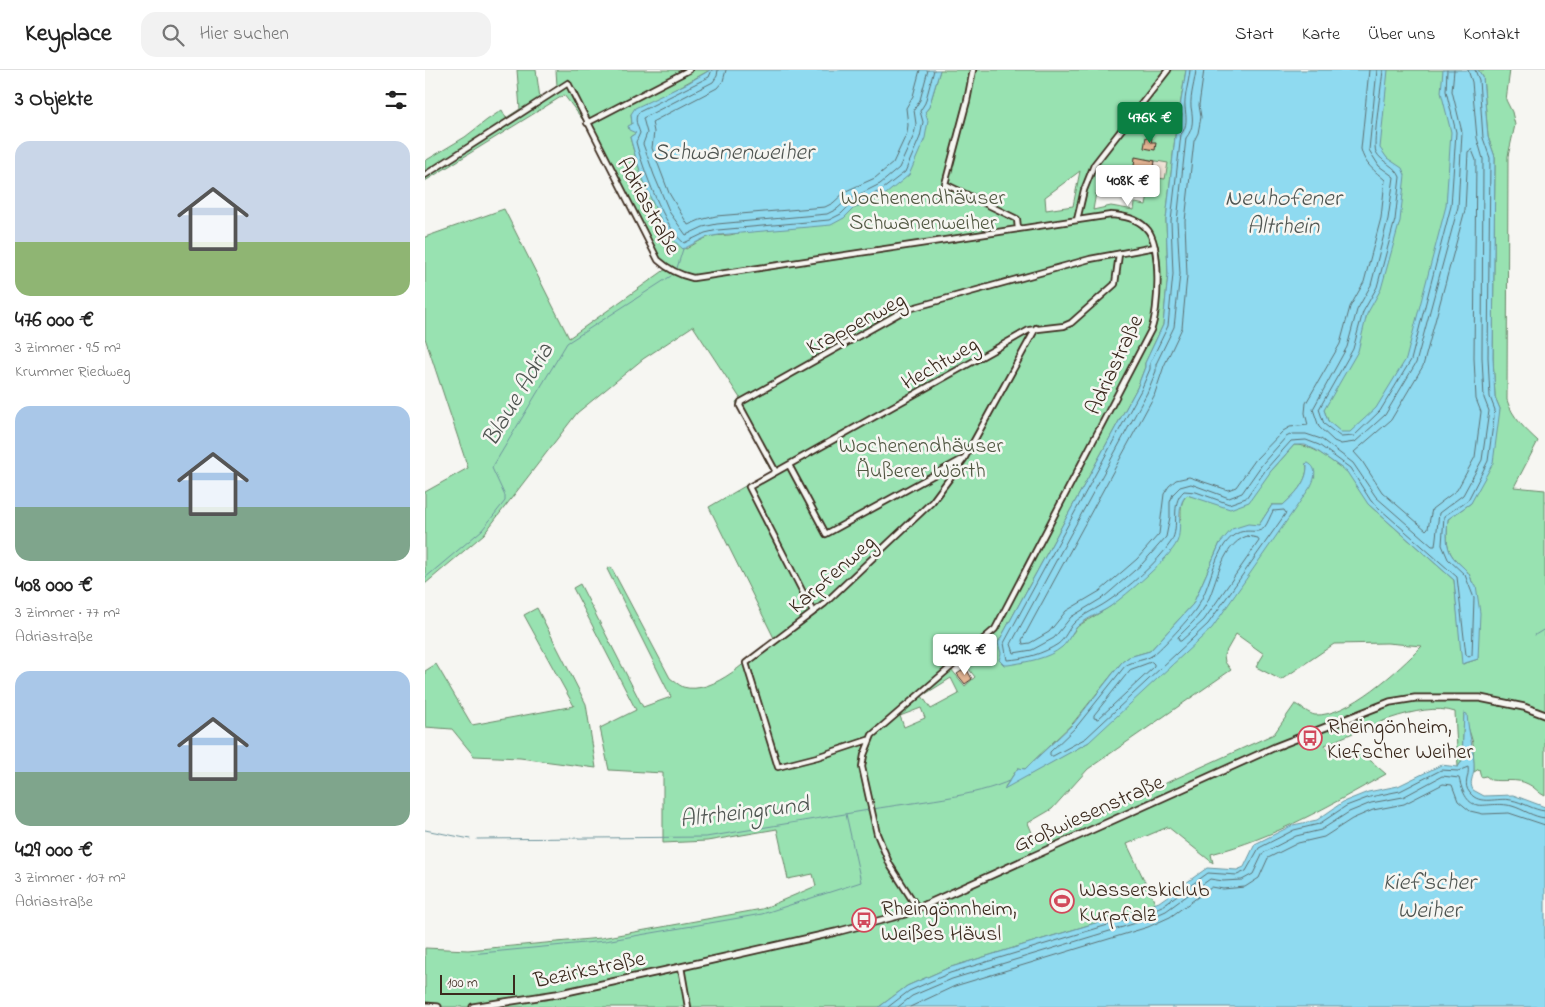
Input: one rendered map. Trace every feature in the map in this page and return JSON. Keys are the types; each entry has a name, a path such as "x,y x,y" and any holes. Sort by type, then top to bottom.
{"street":[{"path":"587,123 689,70"},
{"path":"973,70 967,101 945,184 1017,219 1018,229"},
{"path":"1077,220 1083,190 1094,165 1168,70"},
{"name":"Adriastraße","path":"425,175 569,83 587,123 658,260 667,268 680,275 693,278 1111,215 1136,220 1147,228 1153,237 1155,247 1156,300 1151,330 995,629 871,735 863,755 862,766 877,834 890,865 918,909"},
{"name":"Krappenweg","path":"776,472 740,406 741,402 905,310 1090,259 1155,247"},
{"name":"Hechtweg","path":"813,612 749,487 1029,330 1067,325 1112,287 1117,280 1119,254"},
{"name":"Karpfenweg","path":"869,740 817,757 778,767 746,663 813,612 921,512 941,491 964,459 1037,328"},
{"path":"789,465 826,534 964,459"},
{"name":"Großwiesenstraße","path":"681,967 889,919 918,909 1258,755 1376,706 1402,699 1465,698 1498,701 1524,707 1545,715"},
{"path":"681,967 688,1007"},
{"name":"Bezirkstraße","path":"473,1007 557,994 681,967"},
{"path":"425,1006 438,1007"}],"shaded area":[{"path":"1145,159 1168,163 1165,180 1142,176"}],"green space":[{"path":"517,70 536,70 540,98 557,86 556,70 710,70 631,114 632,124 636,133 630,137 644,181 667,229 676,241 686,249 711,236 730,235 844,218 854,208 865,205 925,116 940,70 1186,70 1179,112 1182,113 1180,129 1176,128 1166,220 1168,274 1163,325 1145,363 1137,388 998,643 1062,647 1078,626 1111,606 1181,518 1182,503 1187,495 1195,497 1271,471 1294,445 1315,450 1343,469 1340,432 1328,421 1324,410 1309,70 1461,70 1471,227 1368,504 1454,580 1463,664 1478,659 1472,582 1469,574 1450,553 1447,539 1448,519 1471,503 1500,409 1495,397 1493,357 1495,157 1488,137 1483,77 1478,70 1510,70 1506,100 1512,112 1515,125 1508,156 1507,400 1516,417 1538,441 1514,487 1545,490 1545,796 1524,782 1491,780 1486,776 1481,777 1479,769 1474,772 1473,743 1464,714 1462,761 1458,767 1455,712 1441,709 1407,713 1372,725 1325,745 1328,751 1335,757 1347,755 1357,749 1386,774 1301,820 1257,839 1211,854 1213,863 1168,827 1127,844 1155,903 1141,909 948,968 907,986 879,1007 693,1007 684,1005 683,1007 425,1007 425,948 468,950 601,938 762,909 816,886 813,874 788,879 777,829 707,841 663,843 663,773 609,770 600,728 636,710 573,588 580,584 643,707 671,697 607,569 611,567 670,678 683,687 707,686 720,680 744,664 774,638 709,507 771,471 736,402 740,398 693,326 643,359 577,413 484,534 425,584 425,492 468,468 425,338 425,237 504,209 569,338 666,269 657,261 586,124 564,95 425,181 425,161 465,137 502,110 506,118 520,109","holes":["1145,159 1168,163 1165,179 1151,177 1146,205 1135,203 1134,210 1111,206 1093,210 1100,170 1142,176","1080,171 1073,206 1046,210 1045,197","1307,466 1315,477 1089,742 1005,787 1018,768 1025,769 1073,723 1122,662 1129,657 1150,651 1193,604 1220,543 1259,525 1272,505 1283,505 1295,493 1305,478","1236,634 1264,654 1256,667 1281,680 1334,644 1387,643 1422,646 1401,667 1373,690 1343,708 1328,714 1315,715 1295,704 1274,734 1036,842 1028,823 1052,809 1088,769 1231,670 1225,662 1224,655","962,660 975,677 965,686 951,669","951,678 959,694 931,709 922,696","921,708 925,718 904,727 900,716"]},
{"path":"537,608 586,704 596,768 520,758 474,756 452,729 425,727 425,671 436,664 472,725 574,706 524,615"}],"water":[{"name":"Schwanenweiher","path":"710,70 940,70 929,107 925,112 928,121 925,138 909,175 886,194 865,205 854,208 844,218 831,225 719,235 707,237 683,249 666,228 650,197 630,137 636,133 629,130 628,126 632,124 631,114 635,108 688,83"},
{"name":"Neuhofener Altrhein","path":"1186,70 1388,70 1380,148 1387,158 1402,168 1405,175 1400,221 1381,289 1367,314 1358,351 1324,410 1328,421 1341,432 1350,432 1376,408 1406,359 1446,206 1451,132 1441,92 1443,70 1478,70 1483,77 1488,137 1495,157 1493,357 1495,397 1500,409 1493,463 1471,503 1448,519 1447,534 1450,553 1467,571 1472,582 1476,585 1480,613 1478,659 1462,664 1454,580 1368,504 1347,472 1316,450 1305,445 1294,445 1271,471 1249,502 1230,509 1187,495 1181,505 1179,536 1173,549 1147,576 1118,601 1078,626 1064,645 1056,651 1022,663 1004,665 999,660 1001,653 998,643 1137,388 1145,363 1163,325 1168,274 1166,220 1176,128 1180,128 1182,114 1179,113"},
{"path":"1308,463 1314,470 1311,486 1212,628 1089,742 1004,789 1018,768 1025,769 1074,723 1122,662 1129,657 1150,651 1193,604 1220,543 1232,529 1248,524 1259,525 1272,505 1283,505 1295,493 1305,478 1307,466 1305,464"},
{"name":"Kief'scher Weiher","path":"1464,713 1467,714 1473,756 1474,770 1471,782 1473,790 1484,796 1513,795 1545,807 1545,1007 879,1007 907,986 948,968 1159,902 1207,868 1237,870 1244,867 1255,844 1293,825 1317,820 1343,802 1368,792 1398,786 1441,765 1458,767 1462,761"}],"building":[{"path":"1146,137 1152,138 1151,142 1156,142 1155,150 1144,148"},
{"path":"1135,157 1155,161 1153,173 1143,171 1143,168 1134,166"},
{"path":"966,668 972,679 965,684 957,674"}],"waterway":[{"name":"Blaue Adria","path":"677,268 683,249"},
{"name":"Blaue Adria","path":"425,578 482,530 505,501 505,496 492,468 567,343 671,276"},
{"path":"1535,635 1545,629"},
{"name":"Altrheingrund","path":"873,809 963,795 997,786 1011,780"},
{"name":"Altrheingrund","path":"477,839 706,837 869,810"},
{"path":"471,954 605,941 762,914 861,882 846,814"},
{"name":"Altrheingrund","path":"425,830 470,839"}],"place":[{"name":"Rheingönheim, Kiefscher Weiher","path":"1310,738"},
{"name":"Wasserskiclub Kurpfalz","path":"1062,901"},
{"name":"Rheingönnheim, Weißes Häusl","path":"864,920"}],"park label":[{"name":"Wochenendhäuser Schwanenweiher","path":"923,208"},
{"name":"Wochenendhäuser Äußerer Wörth","path":"921,456"}]}
